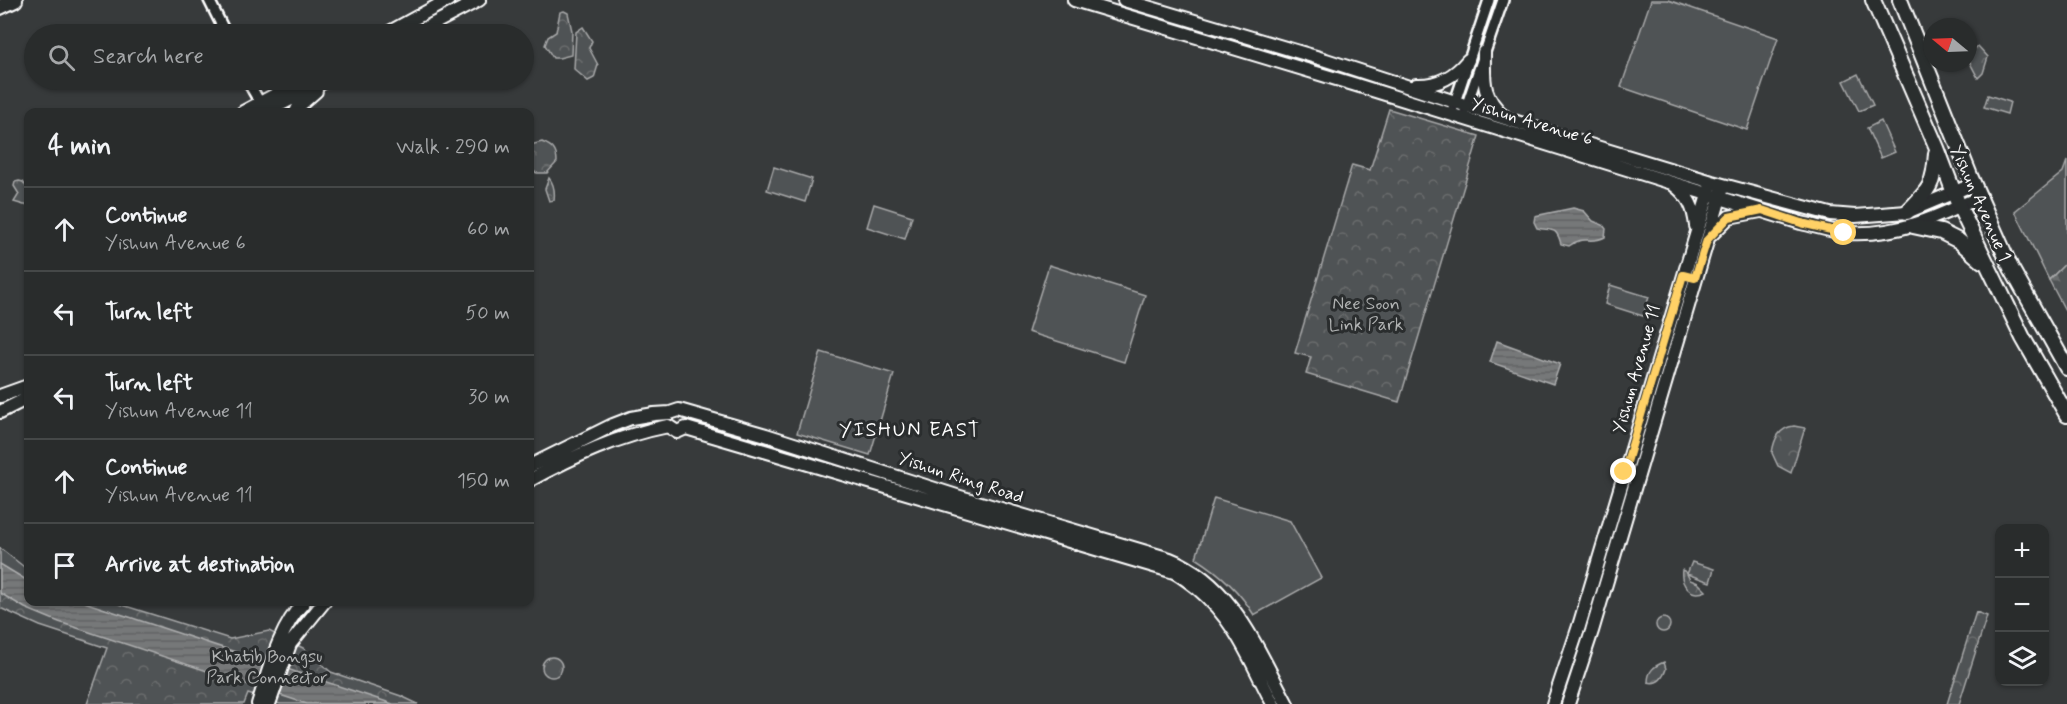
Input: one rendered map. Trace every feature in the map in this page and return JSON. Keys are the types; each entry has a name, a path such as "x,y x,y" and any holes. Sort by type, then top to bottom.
{"main road":[{"path":"0,8 15,0"},
{"path":"404,24 448,0"},
{"name":"Yishun Avenue 6","path":"1074,0 1671,182 1716,189 1830,214 1855,216 1907,212 1957,200"},
{"name":"Yishun Avenue 6","path":"1124,0 1461,103 1716,189 1762,210 1801,223 1844,233 1897,230 1913,226 1977,190"},
{"name":"Yishun Avenue 1","path":"1873,0 1957,200 2023,338 2067,415"},
{"name":"Yishun Avenue 1","path":"1900,0 2011,268 2067,368"},
{"path":"432,24 474,1"},
{"path":"1484,52 1486,95 1507,119"},
{"path":"1326,60 1334,68 1349,73 1353,84"},
{"path":"1403,85 1425,86 1439,82 1457,74 1467,60"},
{"path":"263,108 289,90"},
{"path":"263,108 304,90"},
{"path":"298,108 316,90"},
{"path":"1907,212 1931,185 1935,174 1937,148"},
{"path":"1671,182 1685,192 1691,202 1696,229"},
{"name":"Yishun Avenue 11","path":"1569,704 1635,487 1689,276 1696,229 1716,189"},
{"name":"Yishun Avenue 11","path":"1553,704 1689,276 1707,240 1716,189"},
{"path":"1707,240 1729,217 1762,210"},
{"path":"1913,226 1941,232 1959,241 1988,266"},
{"path":"2050,385 2047,368 2053,358 2060,355"},
{"path":"0,396 24,387"},
{"path":"0,412 24,400"},
{"name":"Yishun Ring Road","path":"534,478 603,445 669,420 679,410 766,435 1179,574 1210,599 1228,620 1273,704"},
{"path":"686,413 688,420 686,428"},
{"name":"Yishun Ring Road","path":"534,464 630,418 654,414 669,420 677,432 686,428 933,502 998,514 1170,559 1195,571 1237,612 1287,704"},
{"path":"269,704 280,655 293,616 301,606"},
{"path":"258,704 262,690 280,655 321,606"}],"street":[{"path":"209,0 221,24"},
{"path":"1461,103 1467,60 1489,0"},
{"path":"1457,116 1503,0"},
{"path":"253,90 263,108"}],"green space":[{"path":"1651,0 1668,0 1778,38 1747,130 1621,87"},
{"path":"560,12 568,13 572,31 571,55 553,58 545,45 548,37 556,32"},
{"path":"583,27 592,41 589,48 598,65 594,78 588,81 574,69 576,32"},
{"path":"1977,47 1988,57 1983,73 1978,78 1975,72 1977,72"},
{"path":"1858,74 1873,105 1859,111 1844,81"},
{"path":"1988,95 2010,102 2007,114 1984,107"},
{"name":"Nee Soon Link Park","path":"1389,109 1479,136 1399,402 1306,374 1311,357 1295,353 1352,165 1370,170"},
{"path":"1881,121 1895,152 1881,158 1867,128"},
{"path":"542,142 549,145 556,154 557,162 547,173 534,172 534,144"},
{"path":"2067,161 2067,262 2049,280 2015,211 2063,172"},
{"path":"774,167 812,179 805,202 767,190"},
{"path":"549,178 553,185 554,200 549,201 545,189"},
{"path":"15,182 24,183 24,205 14,202 19,194 14,186"},
{"path":"874,204 912,216 905,239 867,227"},
{"path":"2067,262 2067,314 2049,280"},
{"path":"1049,265 1145,295 1124,362 1028,332"},
{"path":"1610,285 1649,297 1643,316 1605,304"},
{"path":"821,352 894,374 870,455 797,433"},
{"path":"1794,426 1805,428 1791,473 1778,466 1772,453 1778,435"},
{"path":"1214,498 1290,521 1321,578 1254,615 1228,583 1196,558"},
{"name":"Khatib Bongsu Park Connector","path":"0,548 24,567 24,606 126,606 230,639 269,631 303,648 331,672 418,704 280,704 248,694 244,704 87,704 107,648 40,626 0,608"},
{"path":"1692,562 1714,569 1710,582 1687,574"},
{"path":"1682,570 1686,572 1690,580 1698,583 1706,591 1696,593 1688,589 1683,581"},
{"path":"1976,612 1987,616 1959,704 1947,704"},
{"path":"1663,618 1668,620 1670,625 1668,630 1663,632 1658,630 1656,625 1658,620"},
{"path":"548,657 556,657 562,663 562,671 556,677 548,677 542,671 542,663"},
{"path":"1664,662 1666,669 1662,678 1657,682 1648,682 1652,669"}],"shaded area":[{"path":"1573,208 1584,211 1593,221 1603,225 1606,229 1605,237 1574,242 1569,246 1561,244 1555,232 1537,228 1534,222 1535,216"},
{"path":"1497,341 1560,364 1553,384 1490,362"},
{"path":"0,564 24,579 24,606 96,606 393,704 307,704 59,622 25,608 0,593"}],"district":[{"name":"YISHUN EAST","path":"910,429"}],"route":[{"path":"1624,472 1683,275 1695,278 1707,240 1723,222 1729,217 1762,210 1801,223 1844,233"}]}
